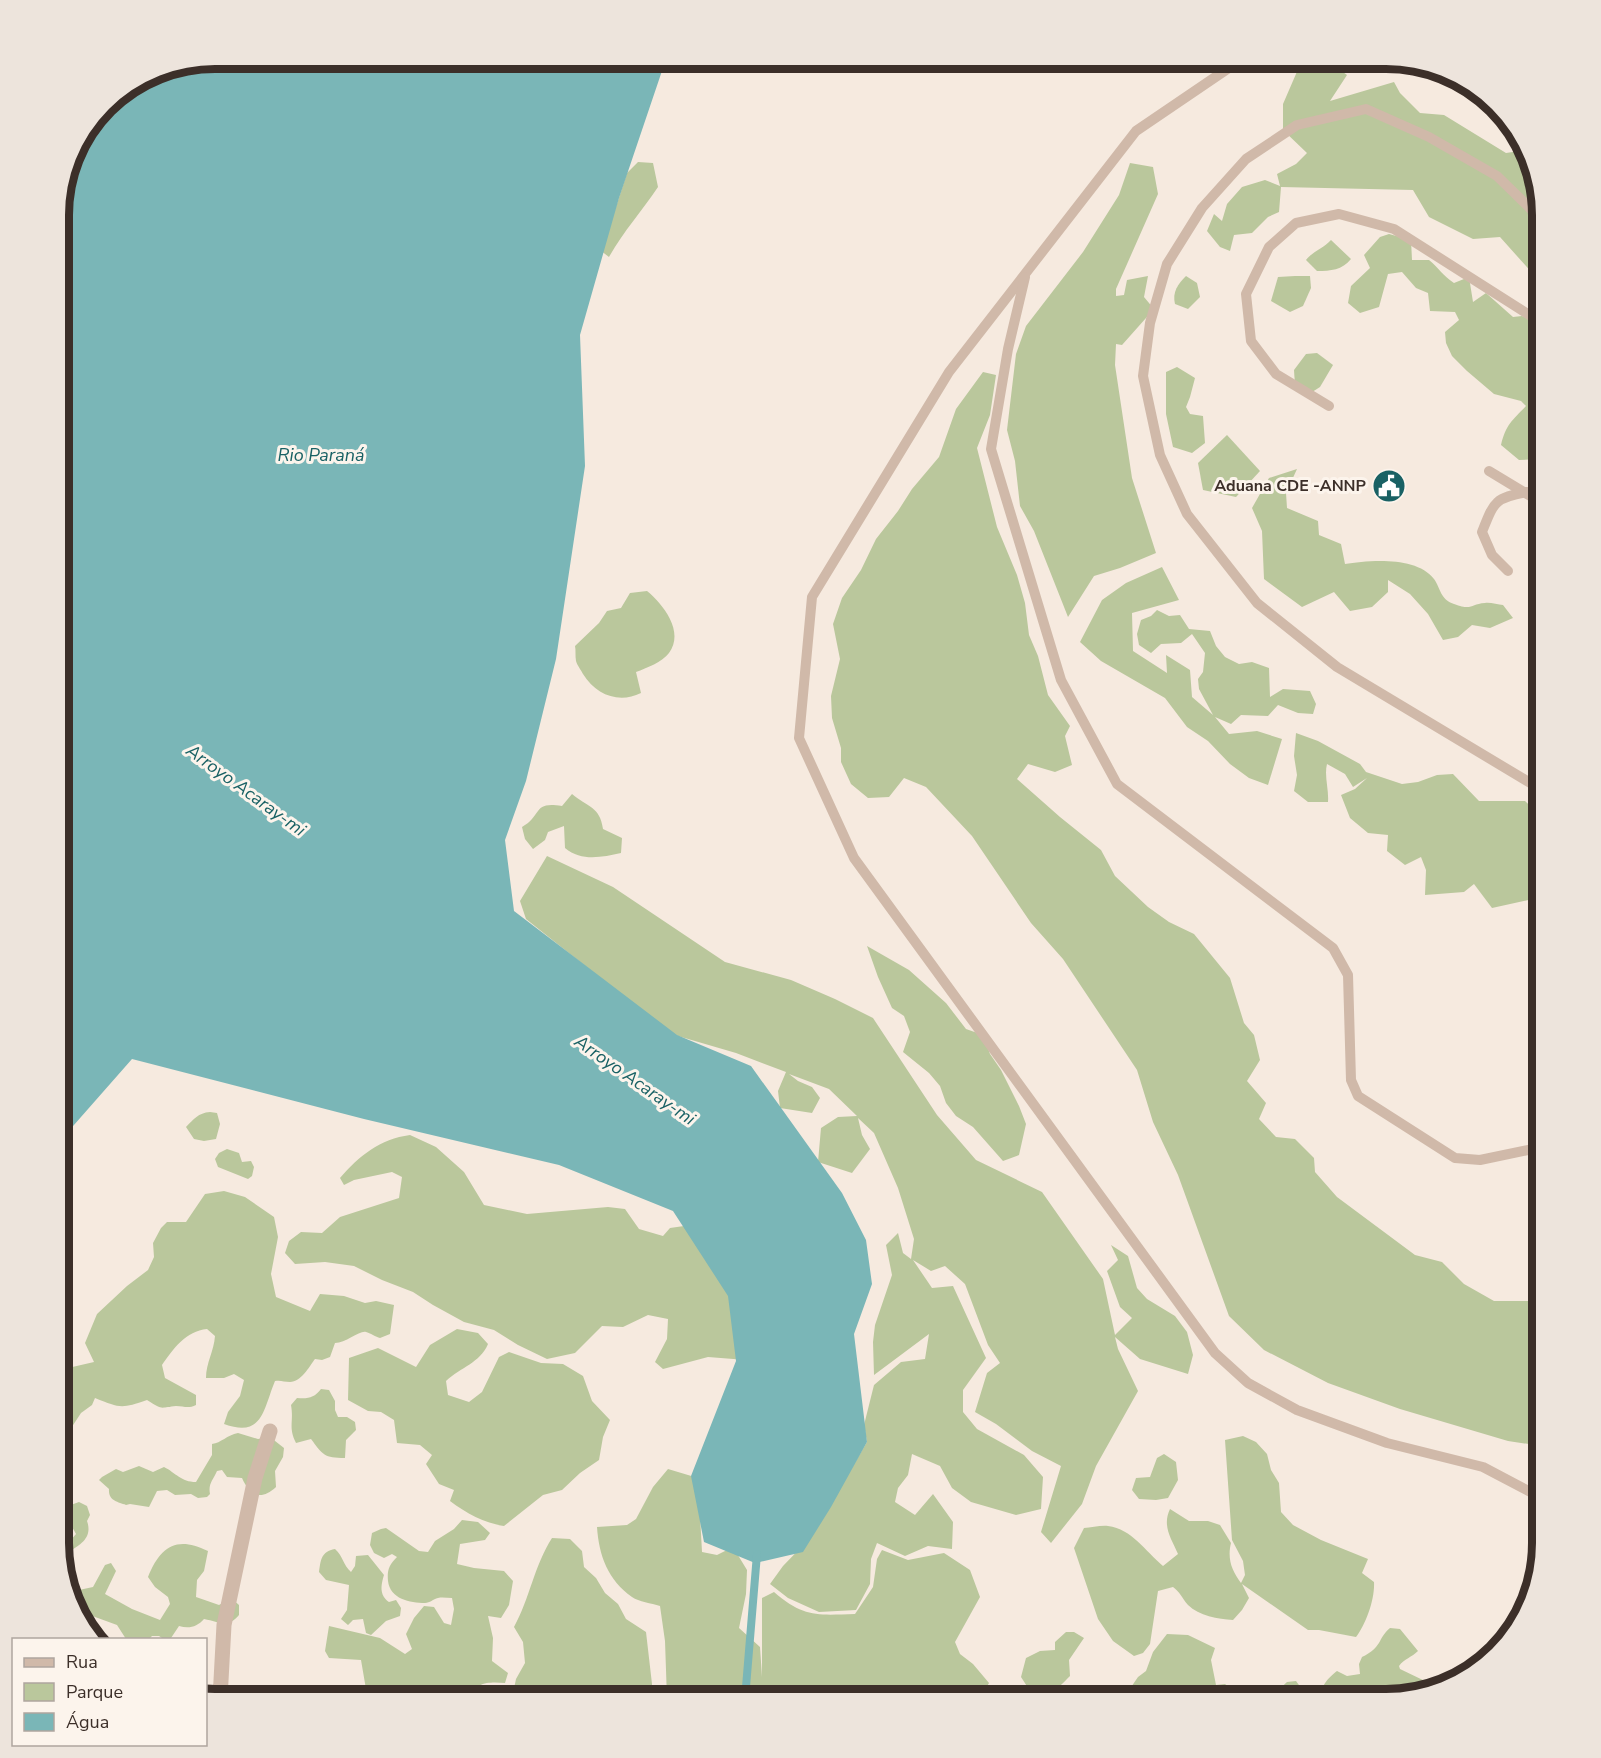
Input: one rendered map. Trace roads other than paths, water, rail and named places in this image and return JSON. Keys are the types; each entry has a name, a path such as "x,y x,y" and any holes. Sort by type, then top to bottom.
{"street":[{"path":"221,1689 224,1625 255,1478 270,1431"}],"lane":[{"path":"1227,69 1136,131 948,372 812,597 799,738 854,858 1215,1353 1248,1383 1297,1410 1387,1443 1483,1467 1532,1493"},
{"path":"1532,210 1497,176 1429,136 1366,109 1297,125 1246,159 1202,208 1167,264 1150,323 1143,376 1160,455 1187,514 1257,603 1337,667 1532,784"},
{"path":"1329,406 1276,374 1251,341 1246,294 1269,247 1296,223 1339,214 1394,229 1532,317"},
{"path":"1027,272 1008,349 991,449 1061,680 1117,784 1333,948 1348,975 1351,1080 1358,1096 1455,1158 1480,1160 1532,1148"},
{"path":"1489,471 1532,495"},
{"path":"1509,571 1492,555 1482,532 1492,507 1504,496 1527,492"}],"water":[{"name":"Rio Paraná","path":"663,69 619,198 580,335 585,466 556,659 526,781 505,840 514,911 677,1035 751,1066 842,1193 866,1240 872,1284 854,1334 867,1442 803,1552 755,1563 704,1542 691,1476 736,1361 728,1296 673,1211 559,1165 364,1119 132,1059 69,1131 69,206 77,168 89,142 105,119 126,99 159,80 196,70"}],"waterway":[{"name":"Arroyo Acaray-mi","path":"746,1689 757,1554"}],"place":[{"name":"Aduana CDE -ANNP","path":"1389,486"}]}
